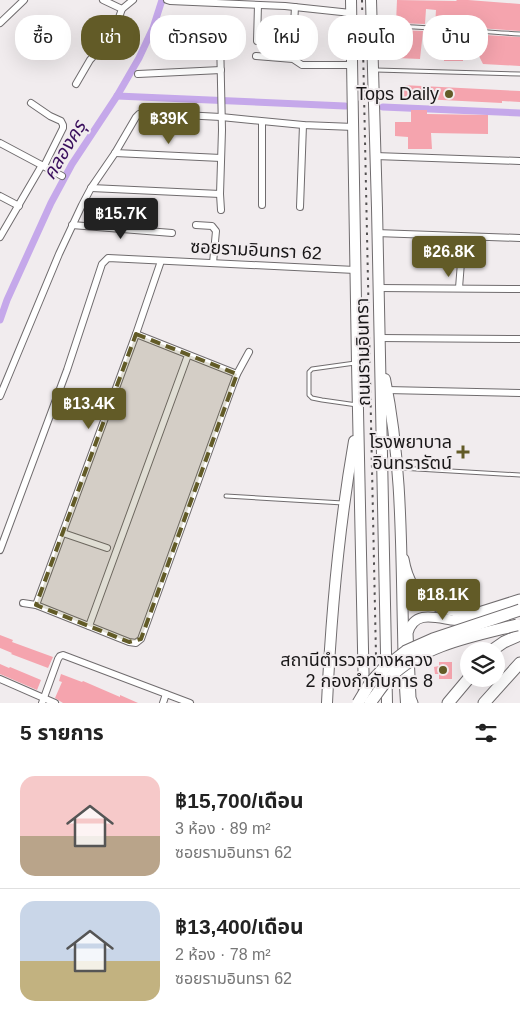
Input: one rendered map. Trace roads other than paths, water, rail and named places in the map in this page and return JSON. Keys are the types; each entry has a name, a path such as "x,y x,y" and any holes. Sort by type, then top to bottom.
{"highway":[{"path":"479,613 520,600"},
{"path":"358,703 370,683 383,669 406,651 433,639 520,610"},
{"path":"504,642 518,630"},
{"path":"370,703 390,678 433,649 459,640 518,630"},
{"path":"484,703 520,663"},
{"path":"448,703 461,687"}],"main road":[{"name":"ถนนรามอินทรา","path":"351,0 364,703"},
{"name":"ถนนรามอินทรา","path":"371,0 371,15"},
{"name":"ถนนรามอินทรา","path":"373,60 387,703"},
{"path":"379,354 387,390 397,468 403,632 408,702"},
{"path":"327,703 334,583 344,503 358,417"},
{"path":"401,540 406,568 416,589 423,598 440,608 465,614 520,610"},
{"path":"408,702 411,698 408,633 414,621 428,616 466,622 480,622 507,612"}],"street":[{"path":"0,23 24,0"},
{"path":"103,0 122,9"},
{"path":"76,84 90,60 113,34 122,9 133,0"},
{"path":"168,1 258,5 285,3 295,7 351,13"},
{"path":"258,5 258,15"},
{"path":"295,7 295,15"},
{"path":"221,60 221,210"},
{"path":"294,60 302,65 353,65"},
{"path":"138,74 221,70"},
{"path":"0,237 63,128 61,121 31,103"},
{"path":"0,396 72,225 91,188 139,114 221,117 262,122 354,128"},
{"path":"262,122 262,205"},
{"path":"300,207 303,125"},
{"path":"0,143 62,176"},
{"path":"115,153 221,158"},
{"path":"375,156 520,161"},
{"path":"91,188 220,194"},
{"path":"0,196 19,206"},
{"path":"72,225 172,233"},
{"path":"196,225 212,226 216,231 213,263"},
{"path":"376,233 520,238"},
{"path":"459,288 463,236"},
{"name":"ซอยรามอินทรา 62","path":"0,550 67,370 102,264 108,258 356,270"},
{"path":"36,605 161,261"},
{"path":"378,288 520,289"},
{"path":"136,334 237,374"},
{"path":"379,338 520,339"},
{"path":"23,603 36,605 130,642 136,643 141,640 237,374 248,352"},
{"path":"89,626 188,355"},
{"path":"387,390 520,393"},
{"path":"63,533 107,548"},
{"path":"43,700 58,659 63,655 190,703"},
{"path":"0,679 43,700 55,703"},
{"path":"163,703 166,694"}],"lane":[{"path":"413,26 520,34"},
{"path":"373,70 520,74"},
{"path":"357,363 312,369 309,372 309,395 312,398 358,405"},
{"path":"397,468 520,475"},
{"path":"226,496 344,503"}],"waterway":[{"name":"คลองครุ","path":"0,320 7,300 51,203 72,164 117,96 139,58 153,28 162,0"},
{"path":"117,96 345,106"},
{"path":"383,107 520,113"}],"railway":[{"path":"362,0 377,703"}],"place":[{"name":"Tops Daily","path":"449,94"},
{"name":"โรงพยาบาล อินทรารัตน์","path":"463,452"},
{"name":"สถานีตำรวจทางหลวง 2 กองกำกับการ 8","path":"443,670"}]}
